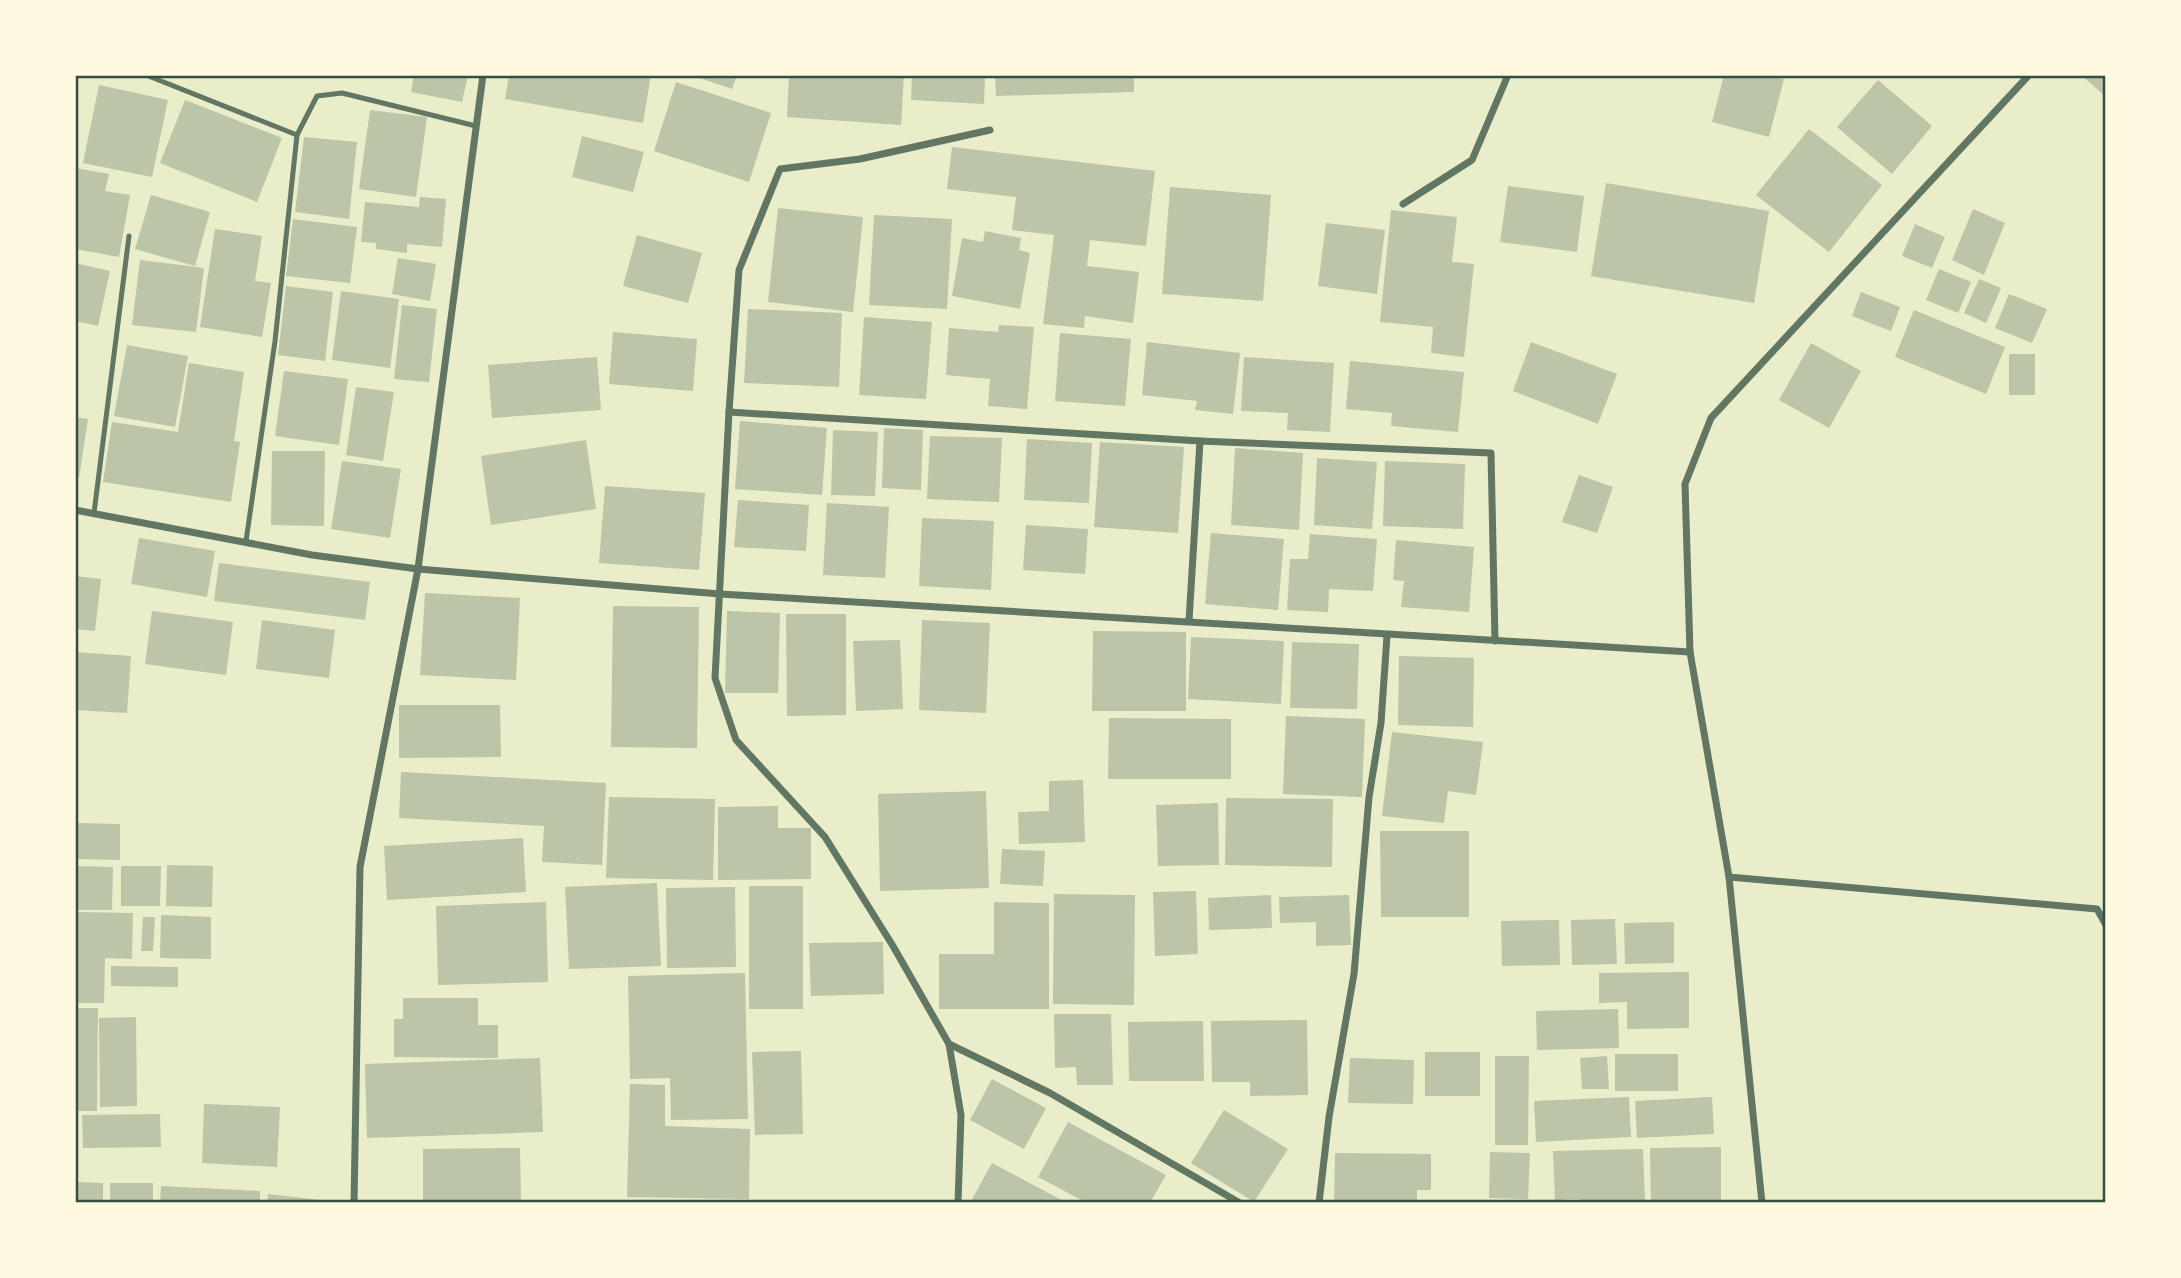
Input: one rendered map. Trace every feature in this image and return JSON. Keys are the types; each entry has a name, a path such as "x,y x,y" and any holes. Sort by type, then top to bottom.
{"street":[{"path":"354,1203 360,867 418,569 483,75"},
{"path":"1403,204 1472,160 1508,75"},
{"path":"1762,1203 1729,877 1690,652 1685,484 1710,418 2029,75"},
{"path":"958,1203 961,1115 949,1044 893,946 825,837 736,740 715,678 729,412 740,270 780,169 860,159 990,130"},
{"path":"729,412 1200,441 1491,453 1495,641"},
{"path":"1189,621 1200,441"},
{"path":"75,510 312,555 418,569 720,594 1189,621 1387,636 1690,652"},
{"path":"1319,1203 1329,1117 1354,974 1368,797 1381,723 1387,636"},
{"path":"1729,877 2097,909 2106,925"},
{"path":"949,1044 1050,1093 1240,1203"}],"lane":[{"path":"146,75 297,135"},
{"path":"246,541 275,341 297,135 317,96 342,93 476,126"},
{"path":"94,513 129,236"}],"building":[{"path":"414,75 468,75 462,102 411,92"},
{"path":"509,75 651,75 643,123 505,99"},
{"path":"691,75 737,75 732,89"},
{"path":"789,75 904,75 901,125 787,117"},
{"path":"912,75 985,75 984,104 911,100"},
{"path":"995,75 1134,75 1134,92 996,96"},
{"path":"1724,75 1769,75 1784,79 1769,137 1712,122"},
{"path":"2081,75 2106,75 2106,97"},
{"path":"1878,80 1932,126 1892,174 1837,127"},
{"path":"676,82 771,113 749,182 654,151"},
{"path":"99,85 168,100 152,177 83,163"},
{"path":"185,100 282,138 257,202 160,163"},
{"path":"370,110 427,117 416,197 359,189"},
{"path":"1809,129 1882,185 1829,252 1756,195"},
{"path":"582,136 644,152 633,192 572,177"},
{"path":"304,137 357,142 349,219 295,212"},
{"path":"952,147 1155,171 1146,246 1090,240 1087,266 1139,272 1133,323 1085,316 1084,328 1043,324 1054,235 1012,230 1016,197 947,189"},
{"path":"75,168 109,174 105,191 130,195 119,257 75,249"},
{"path":"1606,183 1769,211 1754,303 1591,276"},
{"path":"1508,186 1584,196 1577,252 1500,242"},
{"path":"1170,187 1271,195 1263,301 1162,294"},
{"path":"151,195 210,212 195,266 135,249"},
{"path":"420,197 446,199 442,247 407,244 407,253 376,249 376,243 361,242 365,202 419,207"},
{"path":"778,208 863,217 853,312 768,302"},
{"path":"1973,209 2005,223 1984,275 1952,260"},
{"path":"1391,210 1457,217 1452,262 1474,264 1464,357 1431,353 1433,327 1380,322"},
{"path":"874,215 952,219 947,309 869,305"},
{"path":"293,219 357,227 350,283 286,276"},
{"path":"1326,223 1385,230 1377,294 1318,286"},
{"path":"1915,224 1945,237 1932,268 1902,256"},
{"path":"215,229 262,236 255,281 271,283 262,337 200,327"},
{"path":"985,231 1021,238 1019,250 1030,253 1020,309 952,296 962,238 983,242"},
{"path":"637,235 702,253 688,303 623,286"},
{"path":"398,258 436,264 430,301 392,294"},
{"path":"140,260 204,268 196,332 132,325"},
{"path":"75,263 110,271 98,326 75,321"},
{"path":"1939,269 1971,282 1958,313 1926,300"},
{"path":"1979,279 2001,288 1986,323 1964,313"},
{"path":"286,286 333,292 325,361 278,355"},
{"path":"341,291 399,299 390,368 332,360"},
{"path":"1861,292 1900,307 1891,331 1852,316"},
{"path":"2009,294 2047,309 2032,343 1995,328"},
{"path":"402,305 437,309 429,382 394,379"},
{"path":"748,309 842,313 839,387 744,383"},
{"path":"1914,310 2005,347 1986,394 1895,357"},
{"path":"864,317 932,322 926,399 859,395"},
{"path":"999,325 1034,327 1027,409 988,406 990,379 946,375 949,328 998,332"},
{"path":"613,332 697,339 693,391 609,384"},
{"path":"1060,333 1131,339 1125,406 1055,401"},
{"path":"1147,342 1240,353 1233,414 1195,410 1197,401 1142,395"},
{"path":"1531,342 1617,374 1598,424 1513,391"},
{"path":"1811,343 1861,371 1829,428 1779,400"},
{"path":"127,345 188,356 175,427 114,416"},
{"path":"2009,354 2035,354 2035,395 2009,395"},
{"path":"597,357 601,410 492,418 488,365"},
{"path":"1244,357 1334,363 1330,432 1287,430 1288,413 1241,411"},
{"path":"1350,361 1464,372 1458,432 1391,426 1392,413 1346,409"},
{"path":"189,363 244,372 234,441 240,442 231,502 103,482 112,422 178,432"},
{"path":"284,371 348,379 339,445 275,436"},
{"path":"356,387 394,392 383,461 346,455"},
{"path":"75,417 88,419 79,478 75,477"},
{"path":"740,421 827,428 822,495 735,489"},
{"path":"884,428 923,430 921,490 882,488"},
{"path":"833,430 878,432 875,496 831,495"},
{"path":"930,436 1002,438 999,502 927,499"},
{"path":"1027,439 1092,443 1089,503 1024,500"},
{"path":"586,440 596,509 491,525 481,456"},
{"path":"1100,442 1184,447 1178,533 1094,527"},
{"path":"1235,448 1303,453 1299,530 1231,525"},
{"path":"272,451 325,451 324,526 271,525"},
{"path":"1317,458 1377,462 1372,529 1314,525"},
{"path":"342,461 401,469 390,538 331,529"},
{"path":"1385,461 1465,464 1463,529 1383,526"},
{"path":"1579,475 1613,487 1597,533 1562,522"},
{"path":"605,486 705,493 699,570 599,563"},
{"path":"738,500 809,505 806,551 734,547"},
{"path":"827,503 889,507 885,578 823,575"},
{"path":"922,518 994,521 991,590 919,586"},
{"path":"1026,525 1088,529 1085,574 1023,570"},
{"path":"1211,533 1284,539 1278,610 1205,604"},
{"path":"1310,534 1377,539 1373,591 1329,589 1328,612 1287,610 1290,559 1308,559"},
{"path":"139,538 215,551 207,597 131,584"},
{"path":"1396,540 1474,547 1469,612 1401,607 1404,581 1393,580"},
{"path":"219,563 370,582 365,620 214,601"},
{"path":"75,576 101,579 95,631 75,629"},
{"path":"425,593 520,598 516,680 420,675"},
{"path":"613,606 699,607 697,748 611,747"},
{"path":"152,611 233,622 226,675 145,664"},
{"path":"727,611 780,613 778,693 725,693"},
{"path":"786,614 846,614 846,715 787,716"},
{"path":"262,620 335,630 329,678 256,669"},
{"path":"922,620 990,623 986,713 919,710"},
{"path":"1093,631 1186,632 1186,711 1092,711"},
{"path":"1191,637 1284,641 1281,704 1188,699"},
{"path":"900,640 903,709 856,711 853,641"},
{"path":"1292,642 1359,644 1357,709 1290,708"},
{"path":"75,652 131,656 127,713 75,710"},
{"path":"1399,656 1474,658 1473,727 1398,725"},
{"path":"399,705 500,705 501,757 399,758"},
{"path":"1286,716 1365,719 1362,797 1283,794"},
{"path":"1109,718 1231,719 1231,779 1108,779"},
{"path":"1392,732 1483,742 1476,795 1448,791 1444,823 1382,816"},
{"path":"401,772 606,783 602,865 542,862 544,826 399,818"},
{"path":"1083,780 1085,842 1019,844 1018,812 1049,811 1049,781"},
{"path":"986,791 989,888 880,891 878,794"},
{"path":"609,797 715,799 713,880 606,878"},
{"path":"1226,798 1333,799 1332,867 1225,865"},
{"path":"1218,803 1219,865 1158,866 1156,805"},
{"path":"778,806 778,828 811,828 811,879 718,880 718,807"},
{"path":"75,823 120,824 120,860 75,859"},
{"path":"1380,831 1469,831 1469,917 1381,917"},
{"path":"523,838 526,892 387,900 384,846"},
{"path":"1002,849 1045,851 1043,886 1000,884"},
{"path":"167,865 213,866 212,907 166,906"},
{"path":"75,866 113,867 112,910 75,910"},
{"path":"121,866 161,866 160,906 121,906"},
{"path":"657,883 661,966 569,969 565,887"},
{"path":"749,886 803,886 803,1009 749,1009"},
{"path":"735,887 736,967 667,968 666,888"},
{"path":"1196,891 1198,954 1155,956 1153,892"},
{"path":"1054,894 1135,895 1134,1005 1053,1004"},
{"path":"1271,895 1272,928 1209,930 1208,898"},
{"path":"1349,895 1351,945 1316,946 1316,922 1280,923 1279,897"},
{"path":"546,902 548,982 438,985 436,906"},
{"path":"994,902 1049,903 1049,1009 939,1009 939,954 994,954"},
{"path":"75,912 133,913 132,959 105,958 104,1003 75,1003"},
{"path":"161,915 211,917 211,959 160,958"},
{"path":"143,917 155,917 153,951 141,951"},
{"path":"1615,919 1617,964 1572,965 1571,920"},
{"path":"1559,920 1560,965 1502,966 1501,921"},
{"path":"1674,922 1674,963 1625,964 1624,923"},
{"path":"883,942 884,994 811,996 809,943"},
{"path":"111,966 178,967 178,987 111,986"},
{"path":"1689,972 1689,1028 1627,1029 1627,1002 1599,1003 1599,973"},
{"path":"745,973 748,1119 671,1120 670,1078 630,1079 628,976"},
{"path":"403,998 478,998 478,1025 498,1025 498,1058 394,1057 394,1019 403,1019"},
{"path":"75,1008 98,1008 97,1111 75,1111"},
{"path":"1618,1009 1619,1048 1537,1050 1536,1011"},
{"path":"1054,1014 1111,1014 1113,1085 1077,1085 1076,1067 1055,1068"},
{"path":"136,1017 137,1106 100,1107 99,1018"},
{"path":"1307,1020 1308,1095 1250,1096 1250,1082 1212,1082 1211,1021"},
{"path":"1203,1021 1204,1081 1129,1081 1128,1022"},
{"path":"801,1051 803,1134 755,1135 752,1052"},
{"path":"1425,1052 1480,1052 1480,1096 1425,1096"},
{"path":"1615,1054 1678,1054 1678,1091 1615,1091"},
{"path":"1495,1056 1529,1056 1528,1145 1495,1145"},
{"path":"1607,1056 1609,1089 1582,1089 1580,1058"},
{"path":"540,1058 543,1132 367,1138 365,1064"},
{"path":"1350,1058 1414,1060 1413,1104 1348,1103"},
{"path":"992,1079 1046,1108 1024,1149 970,1120"},
{"path":"630,1084 665,1085 665,1126 750,1129 749,1199 627,1197"},
{"path":"1629,1097 1631,1137 1536,1142 1534,1101"},
{"path":"1712,1097 1714,1134 1637,1138 1635,1101"},
{"path":"204,1104 280,1107 277,1167 202,1163"},
{"path":"1224,1110 1288,1149 1254,1202 1191,1163"},
{"path":"160,1114 161,1147 83,1148 82,1115"},
{"path":"1068,1122 1166,1175 1150,1203 1087,1203 1038,1177"},
{"path":"1721,1147 1721,1203 1651,1203 1650,1148"},
{"path":"520,1148 521,1203 423,1203 423,1149"},
{"path":"1643,1149 1645,1203 1580,1203 1579,1199 1555,1200 1553,1151"},
{"path":"1490,1152 1530,1153 1528,1199 1489,1198"},
{"path":"1335,1153 1431,1154 1431,1190 1417,1190 1417,1203 1334,1203"},
{"path":"992,1163 1067,1203 970,1203"},
{"path":"75,1182 103,1183 103,1203 75,1203"},
{"path":"110,1183 153,1183 153,1203 110,1203"},
{"path":"161,1186 260,1191 260,1203 160,1203"},
{"path":"268,1194 328,1201 328,1203 267,1203"}]}
